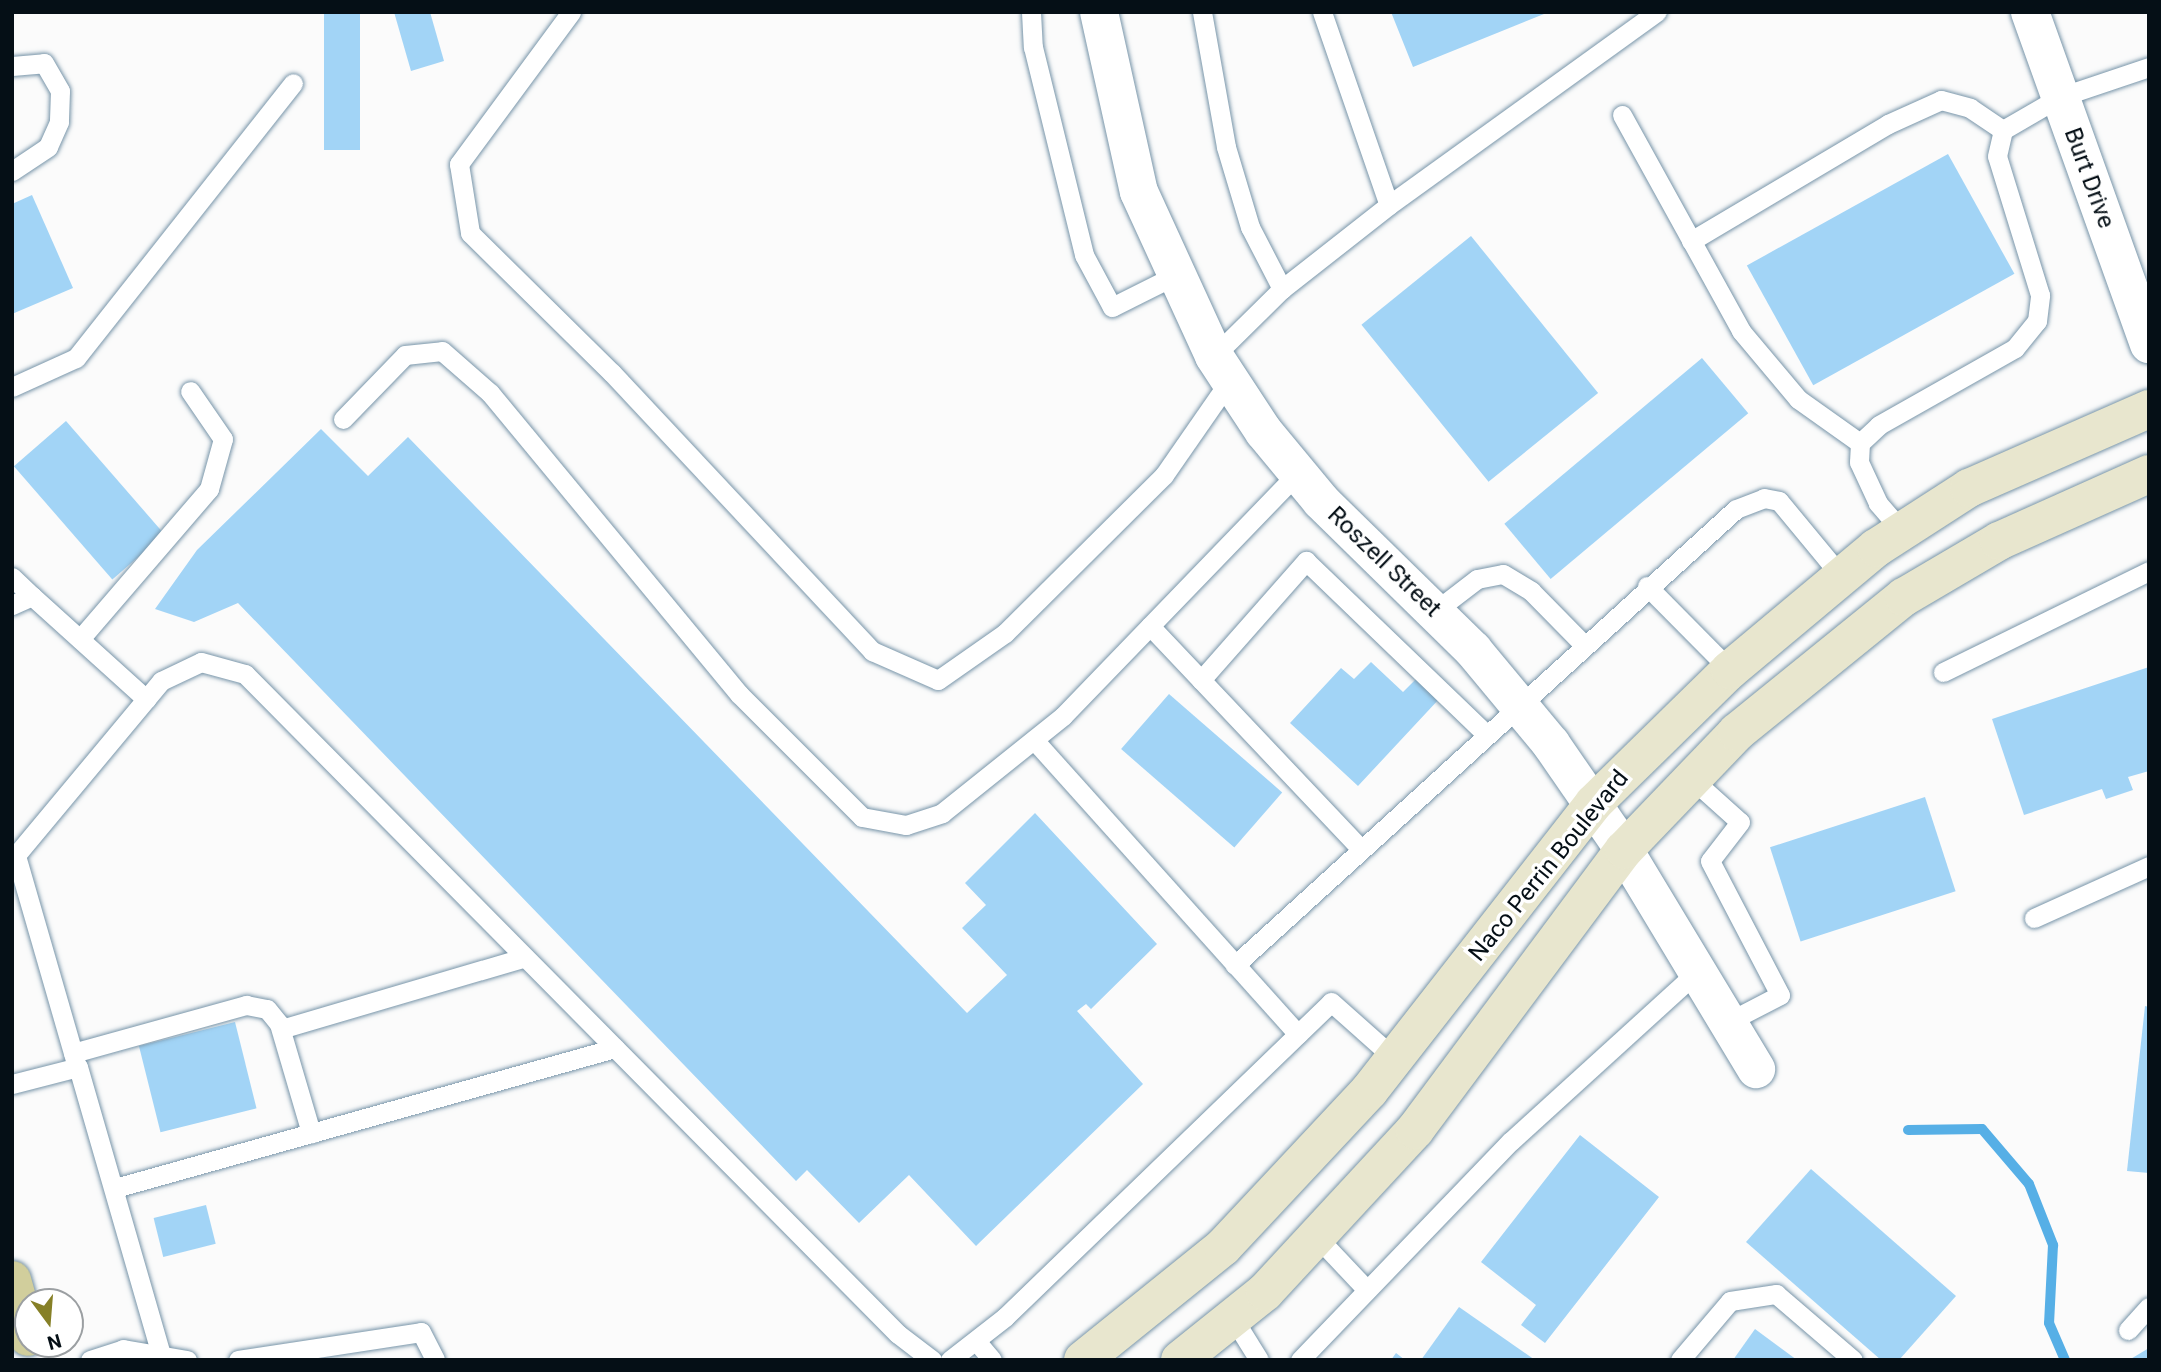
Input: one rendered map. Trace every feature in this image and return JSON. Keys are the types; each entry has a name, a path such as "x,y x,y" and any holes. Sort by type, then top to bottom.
{"main road":[{"name":"Naco Perrin Boulevard","path":"1083,1360 1223,1247 1394,1058 1594,803 1730,670 1842,576 1902,531 1969,488 2149,409"},
{"name":"Naco Perrin Boulevard","path":"1180,1360 1233,1318 1316,1236 1415,1130 1624,850 1737,732 1904,597 1999,541 2149,474"}],"street":[{"name":"Roszell Street","path":"1099,12 1139,192 1172,277 1222,368 1298,473 1434,612 1518,704 1594,803 1756,1069"},
{"name":"Burt Drive","path":"2030,12 2149,345"}],"lane":[{"path":"571,12 459,164 470,233 612,373 872,651 938,680 1005,633 1164,475 1222,368 1282,289 1390,205 1657,12"},
{"path":"1031,12 1058,158 1090,265 1112,307 1172,277"},
{"path":"1202,12 1226,147 1250,227 1282,289"},
{"path":"1322,12 1390,205"},
{"path":"12,66 44,63 60,91 59,122 48,147 12,171"},
{"path":"1902,531 1878,503 1859,462 1860,443 1879,425 2015,348 2037,321 2040,295 1997,156 2003,130 2060,96 2149,67"},
{"path":"12,387 76,358 293,83"},
{"path":"1691,241 1888,124 1941,100 1970,108 2003,130"},
{"path":"1622,116 1749,341 1798,399 1860,443"},
{"path":"343,419 405,355 442,351 490,393 739,694 862,817 906,825 942,813 1034,740 1150,626 1298,473"},
{"path":"80,639 209,489 223,439 190,391"},
{"path":"1235,965 1485,733 1736,509 1764,498 1779,501 1842,576"},
{"path":"1201,680 1306,561 1485,733"},
{"path":"1943,672 2149,571"},
{"path":"1434,612 1477,579 1503,574 1531,591 1583,644"},
{"path":"12,577 146,699"},
{"path":"1647,586 1730,670"},
{"path":"12,605 32,596"},
{"path":"1150,626 1361,849"},
{"path":"161,1354 115,1188 15,860 161,681 201,662 245,674 898,1334 932,1360"},
{"path":"1034,740 1298,1034"},
{"path":"1692,779 1740,822 1710,861 1780,995 1728,1021"},
{"path":"2034,918 2149,866"},
{"path":"281,1029 525,957"},
{"path":"1300,1360 1511,1141 1697,972"},
{"path":"950,1360 977,1342 1331,1002 1394,1058"},
{"path":"12,1084 75,1060 246,1004 267,1009 281,1029 311,1133"},
{"path":"115,1188 615,1048"},
{"path":"1316,1236 1367,1290"},
{"path":"1679,1360 1730,1301 1776,1294 1853,1360"},
{"path":"2128,1330 2149,1307"},
{"path":"1233,1318 1259,1360"},
{"path":"237,1360 421,1332 435,1360"},
{"path":"977,1342 992,1360"},
{"path":"90,1360 123,1349 187,1360"}],"building":[{"path":"324,12 360,12 360,150 324,150"},
{"path":"394,12 430,12 444,61 411,71"},
{"path":"1391,12 1549,12 1413,67"},
{"path":"1948,154 2014,274 1813,385 1747,266"},
{"path":"32,195 73,288 12,314 12,204"},
{"path":"1471,236 1598,393 1489,482 1361,325"},
{"path":"1702,358 1748,413 1551,579 1504,524"},
{"path":"66,421 164,534 112,579 14,466"},
{"path":"321,429 368,476 408,437 967,1013 1007,975 962,928 986,905 965,883 1035,813 1157,944 1091,1009 1086,1004 1077,1011 1143,1084 976,1246 909,1175 859,1223 807,1170 796,1181 238,603 194,622 155,609 197,550"},
{"path":"1371,662 1403,692 1417,678 1440,698 1358,786 1290,723 1341,668 1354,679"},
{"path":"2149,667 2149,771 2128,777 2133,790 2106,799 2102,789 2024,815 1992,719"},
{"path":"1169,694 1282,792 1234,848 1121,749"},
{"path":"1925,797 1956,891 1801,942 1770,847"},
{"path":"2145,1006 2149,1007 2149,1173 2127,1171"},
{"path":"235,1022 257,1108 160,1132 139,1046"},
{"path":"1580,1135 1659,1197 1545,1343 1521,1325 1536,1305 1481,1262"},
{"path":"1811,1169 1956,1296 1899,1360 1881,1360 1746,1242"},
{"path":"206,1205 216,1244 163,1257 154,1218"},
{"path":"1459,1307 1535,1360 1421,1360"},
{"path":"1755,1329 1797,1360 1733,1360"},
{"path":"2149,1348 2149,1360 2129,1360"},
{"path":"1396,1353 1405,1360 1391,1360"}],"waterway":[{"path":"1908,1130 1982,1129 2029,1184 2053,1245 2049,1323 2065,1360"}]}
